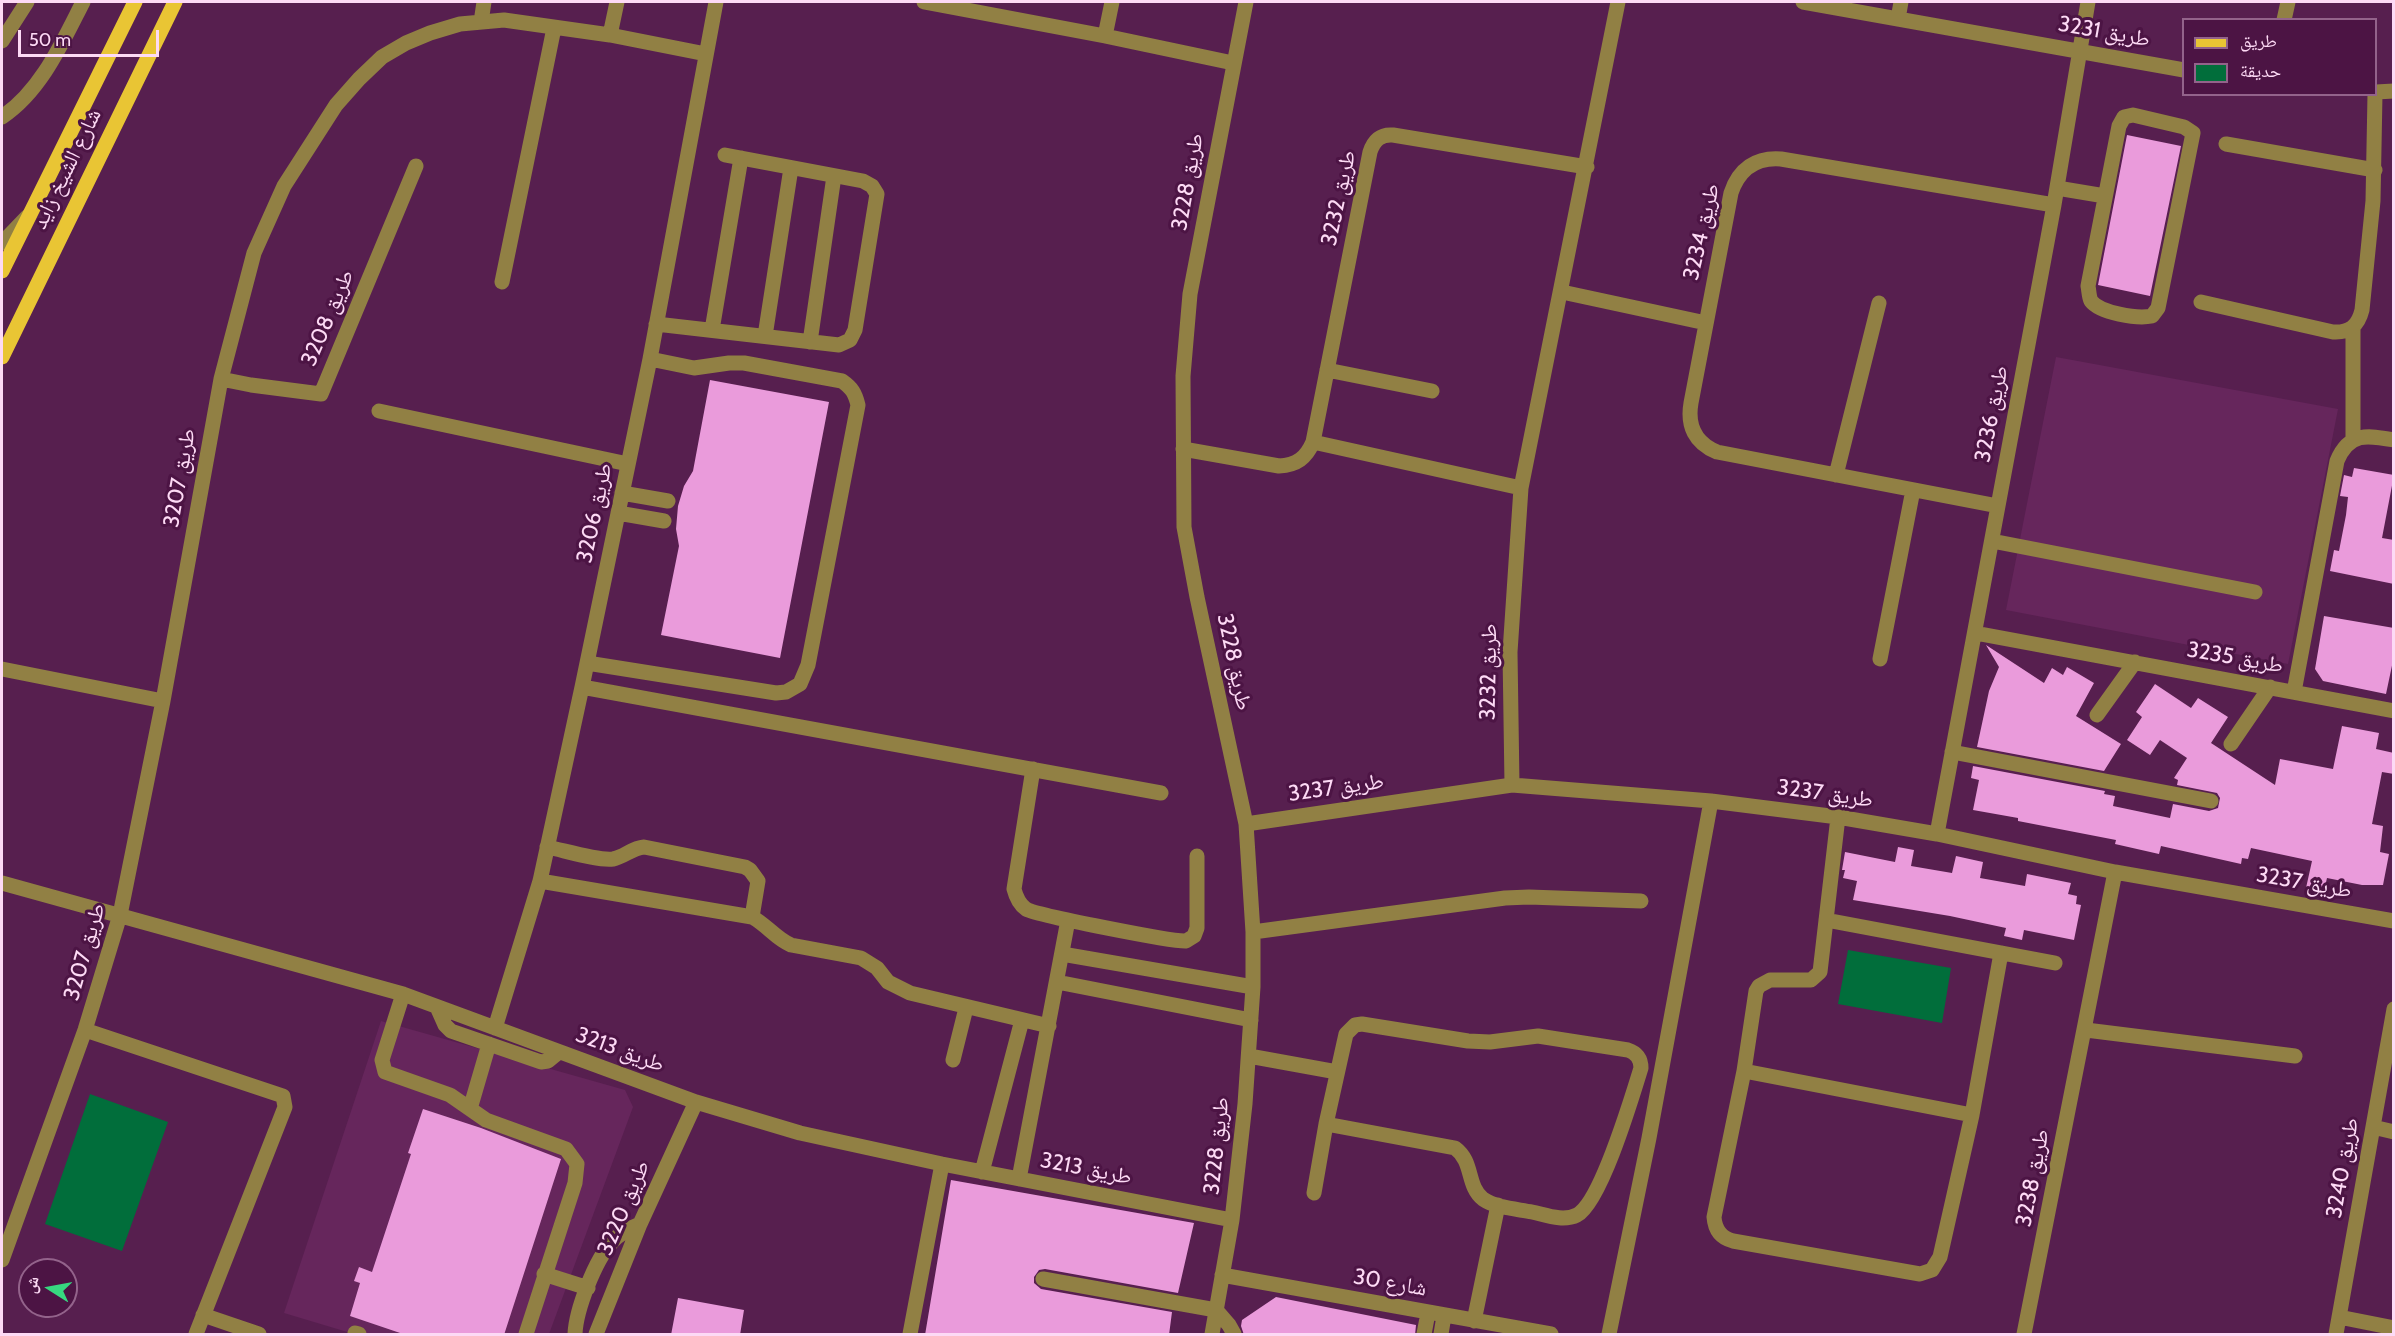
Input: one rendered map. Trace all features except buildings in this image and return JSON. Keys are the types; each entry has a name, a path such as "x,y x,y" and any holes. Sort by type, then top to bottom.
{"main road":[{"name":"شارع الشيخ زايد","path":"2,271 135,2"},
{"name":"شارع الشيخ زايد","path":"2,357 60,233 175,2"}],"street":[{"path":"2,41 27,2"},
{"path":"481,22 484,2"},
{"path":"610,35 617,2"},
{"name":"طريق 3206","path":"495,1028 540,881 582,687 657,324 716,2"},
{"path":"924,2 1233,63"},
{"path":"1105,36 1112,2"},
{"name":"طريق 3228","path":"1212,1335 1232,1220 1249,1056 1253,932 1246,824 1184,527 1183,376 1190,294 1245,2"},
{"name":"طريق 3232","path":"1512,785 1510,652 1521,488 1587,167 1618,2"},
{"name":"طريق 3231","path":"1803,2 2182,70"},
{"path":"1898,19 1901,2"},
{"name":"طريق 3236","path":"1936,834 2054,205 2088,2"},
{"path":"2284,18 2288,2"},
{"path":"2,117 31,92 60,48 76,4"},
{"name":"طريق 3207","path":"2,1260 85,1030 120,915 163,701 221,379 251,263 266,222 284,186 336,105 382,57 406,43 460,24 504,20 610,35 706,54"},
{"path":"502,282 554,28"},
{"path":"2377,93 2394,91"},
{"path":"2201,302 2334,332 2344,332 2353,328 2362,310 2375,170 2375,96"},
{"path":"2133,115 2184,127 2193,133 2193,144 2158,308 2152,316 2143,318 2100,309 2090,299 2088,286 2105,196 2124,117 2133,115"},
{"name":"طريق 3232","path":"1313,442 1370,152 1376,140 1381,136 1393,135 1587,167"},
{"path":"2226,144 2375,170"},
{"path":"657,324 839,345 850,340 855,330 877,194 872,186 863,181 725,155"},
{"name":"طريق 3234","path":"1998,506 1717,452 1700,441 1693,433 1689,414 1731,193 1740,174 1758,161 1768,158 1781,159 2054,205"},
{"path":"712,330 741,159"},
{"name":"طريق 3208","path":"221,379 321,394 416,166"},
{"path":"765,336 791,168"},
{"path":"810,342 834,176"},
{"path":"2057,188 2105,196"},
{"path":"2,243 27,217"},
{"path":"1562,292 1706,323"},
{"path":"1836,475 1879,303"},
{"path":"2353,328 2353,440 2370,436 2394,440"},
{"path":"587,663 776,693 786,692 800,684 808,665 858,405 855,394 851,387 842,381 744,363 694,368 650,359"},
{"path":"1327,370 1432,391"},
{"path":"379,411 628,464"},
{"name":"طريق 3235","path":"1975,633 2294,692 2337,461 2346,445 2353,440"},
{"path":"1183,449 1279,466 1290,465 1300,460 1308,452 1313,442 1521,488"},
{"path":"1880,659 1913,490"},
{"path":"622,493 668,501"},
{"path":"618,513 664,521"},
{"path":"1992,540 2255,592"},
{"path":"2097,715 2135,662"},
{"path":"2,669 163,701"},
{"path":"582,687 1161,793"},
{"path":"2231,744 2270,687"},
{"path":"2294,692 2394,711"},
{"path":"1952,752 2211,801"},
{"path":"1033,769 1014,889 1019,903 1031,912 1182,942 1190,939 1197,928 1197,856"},
{"name":"طريق 3237","path":"1246,824 1512,785 1712,801 1838,817 1936,834 2115,872 2394,921"},
{"path":"1609,1335 1649,1138 1712,801"},
{"path":"1838,817 1818,976 1811,980 1770,980 1759,986 1756,991 1744,1071 1714,1217 1717,1230 1726,1239 1920,1274 1932,1270 1940,1257 1972,1115 2001,953"},
{"path":"547,847 603,859 620,857 632,849 644,847 744,867 750,870 758,881 752,917"},
{"name":"طريق 3238","path":"2024,1335 2086,1030 2115,872"},
{"path":"540,881 752,917 762,922 783,942 861,958 877,968 888,982 899,988 966,1008 1049,1026"},
{"name":"طريق 3213","path":"2,883 403,994 696,1102 800,1133 942,1164 1232,1220"},
{"path":"1253,932 1505,898 1641,901"},
{"path":"1020,1179 1068,920"},
{"path":"1826,920 2055,963"},
{"path":"1062,954 1253,987"},
{"path":"1057,982 1251,1020"},
{"path":"403,994 382,1060 385,1072 450,1095 486,1120 566,1149 575,1158 577,1176 526,1335"},
{"path":"437,1007 445,1025 452,1030 489,1044 541,1062 548,1061 560,1052"},
{"path":"953,1060 966,1008"},
{"name":"طريق 3240","path":"2336,1335 2394,1009"},
{"path":"982,1172 1022,1020"},
{"path":"1314,1193 1326,1124 1346,1034 1350,1029 1362,1024 1468,1041 1490,1042 1525,1037 1545,1037 1628,1050 1637,1055 1641,1068 1616,1145 1585,1209 1572,1217 1565,1218 1486,1201 1473,1186 1467,1160 1455,1148 1326,1124"},
{"path":"85,1030 283,1096 286,1101 196,1335"},
{"path":"2086,1030 2295,1056"},
{"path":"470,1109 489,1044"},
{"path":"1249,1056 1337,1072"},
{"path":"1744,1071 1972,1115"},
{"name":"طريق 3220","path":"596,1335 640,1224 696,1102"},
{"path":"2373,1127 2394,1132"},
{"path":"910,1335 942,1164"},
{"path":"1474,1321 1498,1205"},
{"path":"575,1335 579,1310 599,1262 612,1241 640,1224"},
{"path":"544,1274 588,1288"},
{"name":"شارع 30","path":"1222,1275 1551,1335"},
{"path":"1043,1279 1216,1310 1232,1328 1234,1335"},
{"path":"1424,1335 1428,1313"},
{"path":"203,1316 259,1335"},
{"path":"1441,1335 1444,1316"},
{"path":"2339,1317 2394,1328"}],"shaded area":[{"path":"2056,357 2338,409 2288,664 2006,610"},
{"path":"381,1021 625,1090 633,1107 549,1334 354,1334 284,1313"}],"green space":[{"path":"1848,950 1951,968 1942,1023 1838,1004"},
{"path":"90,1094 168,1122 122,1251 45,1224"}]}
